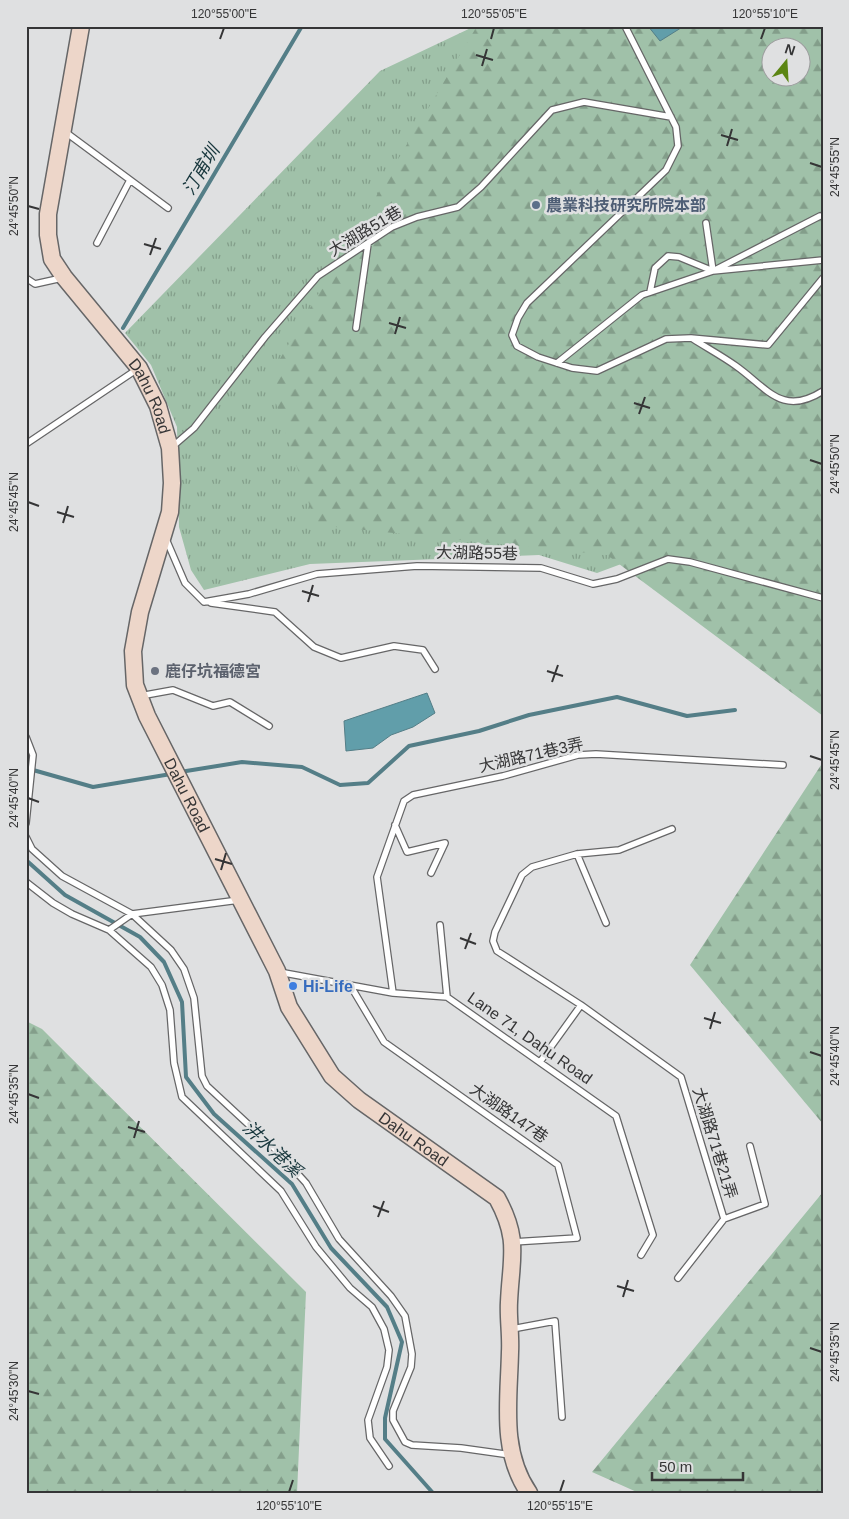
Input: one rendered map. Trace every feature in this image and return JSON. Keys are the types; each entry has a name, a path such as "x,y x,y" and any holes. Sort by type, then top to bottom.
{"street":[{"name":"Dahu Road","path":"81,26 48,214 48,236 52,259 64,277 139,368 158,406 170,448 172,483 170,512 140,612 133,651 135,685 176,773 277,972 290,1007 332,1076 360,1100 497,1198 508,1218 513,1242 508,1304 510,1329 507,1416 511,1455 520,1479 529,1493"}],"lane":[{"path":"625,26 676,127 678,146 666,170 527,303 518,318 512,335 517,346 538,357 572,368 597,371 666,339 691,338 768,345 823,278"},
{"name":"大湖路51巷","path":"170,448 194,428 265,337 318,276 392,228 417,217 458,208 481,188 552,110 584,102 671,117"},
{"path":"62,129 168,208"},
{"path":"97,243 130,180"},
{"path":"557,363 642,295 713,271 820,216"},
{"path":"706,223 713,271"},
{"path":"356,328 368,244"},
{"path":"650,292 655,268 668,256 679,257 713,271 823,260"},
{"path":"26,278 35,284 64,277"},
{"path":"691,338 736,366 776,398 791,403 814,396 823,391"},
{"path":"26,444 139,368"},
{"path":"164,533 186,583 204,602 275,612 314,647 342,658 394,646 423,650 435,669"},
{"name":"大湖路55巷","path":"204,602 249,594 317,574 417,566 541,568 593,584 617,579 668,559 690,562 823,598"},
{"path":"140,696 173,690 213,706 230,702 269,726"},
{"path":"26,737 33,755 28,778 26,823"},
{"name":"大湖路71巷3弄","path":"393,993 377,876 404,801 413,795 502,776 578,755 596,754 783,765"},
{"path":"395,824 407,852 445,843 431,873"},
{"name":"大湖路71巷21弄","path":"672,829 619,850 577,854 532,867 522,875 493,940 497,950 581,1005 681,1077 724,1220"},
{"path":"26,837 32,848 62,876 132,914 171,950 184,969 194,998 202,1076 207,1086 277,1151 306,1183 339,1239 391,1296 405,1316 412,1354 411,1367 394,1411 394,1420 405,1442 412,1446 462,1448 511,1455"},
{"path":"577,854 606,923"},
{"path":"26,882 53,904 109,930 151,967 162,986 170,1010 174,1063 182,1097 281,1191 316,1247 350,1288 372,1308 384,1329 389,1350 386,1367 368,1420 370,1438 389,1466"},
{"path":"109,930 132,914 241,900"},
{"path":"440,925 447,997"},
{"name":"Lane 71, Dahu Road","path":"277,972 393,993 447,997 616,1116 653,1236 641,1254"},
{"name":"大湖路147巷","path":"350,985 384,1042 558,1165 578,1238 513,1242"},
{"path":"540,1062 581,1005"},
{"name":"大湖路71巷21弄","path":"678,1278 724,1220 765,1204 750,1146"},
{"path":"510,1329 554,1322 562,1417"}],"green space":[{"name":"農業科技研究所院本部","path":"475,26 823,26 812,63 812,38 762,38 762,88 804,88 667,547 597,573 539,555 310,564 204,590 191,570 179,527 177,427 151,365 125,333 380,71"},
{"name":"農業科技研究所院本部","path":"477,26 823,26 823,716 607,555 316,525 268,379"},
{"path":"823,762 823,1124 690,965"},
{"path":"26,1021 42,1029 306,1292 297,1493 26,1493"},
{"path":"823,1192 823,1493 639,1493 592,1472"}],"water":[{"path":"648,26 684,26 660,41"},
{"path":"427,693 435,713 413,727 391,735 373,748 346,751 344,721"}],"waterway":[{"name":"汀甫圳","path":"123,328 302,26"},
{"path":"180,772 242,762 302,767 340,785 368,783 409,746 479,731 529,715 617,697 687,716 735,710"},
{"path":"26,768 93,787 171,774"},
{"name":"汫水港溪","path":"26,860 65,895 140,937 164,962 182,1002 186,1077 214,1114 292,1184 331,1248 387,1307 402,1342 385,1418 385,1439 433,1493"}],"place":[{"name":"農業科技研究所院本部","path":"536,205"},
{"name":"鹿仔坑福德宮","path":"155,671"},
{"name":"Hi-Life","path":"293,986"}]}
